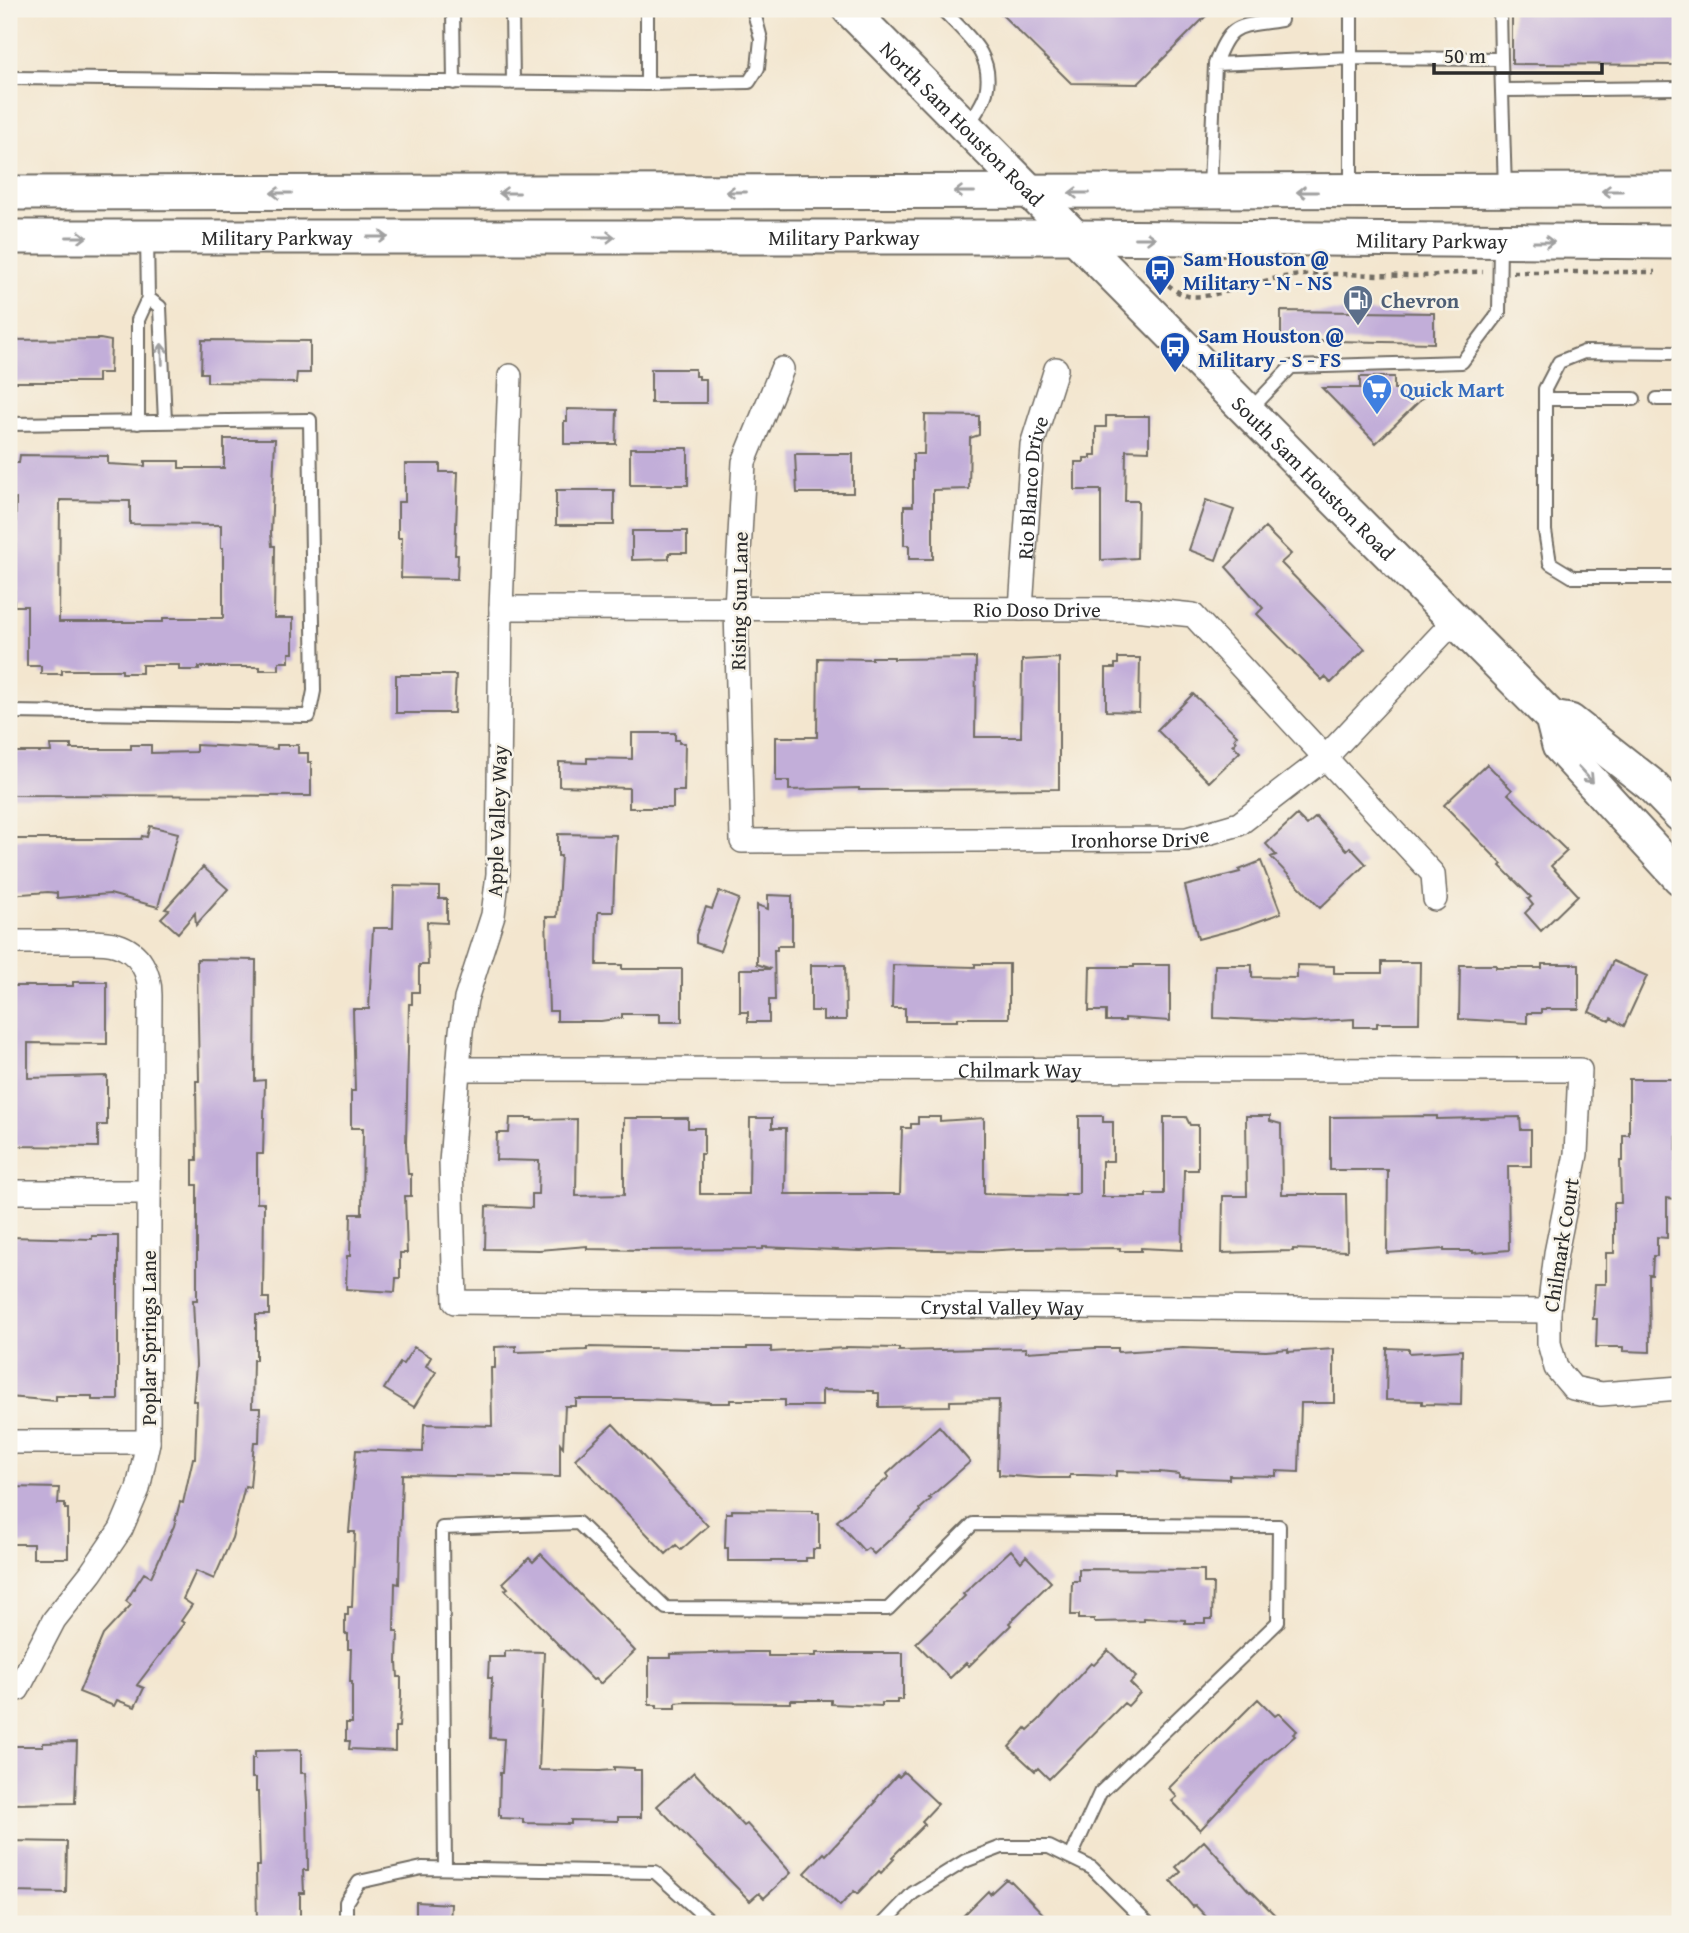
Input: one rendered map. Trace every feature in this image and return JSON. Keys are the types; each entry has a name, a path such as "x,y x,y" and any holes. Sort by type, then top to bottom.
{"main road":[{"name":"North Sam Houston Road","path":"849,9 1076,237"},
{"name":"Military Parkway","path":"9,193 1680,190"},
{"path":"147,193 147,237"},
{"name":"Military Parkway","path":"9,237 1076,237 1500,257 1680,242"},
{"name":"South Sam Houston Road","path":"1076,237 1552,718 1559,746 1680,878"},
{"name":"South Sam Houston Road","path":"1552,718 1570,721 1650,784 1680,814"}],"street":[{"name":"Rising Sun Lane","path":"742,841 736,608 744,462 782,369"},
{"name":"Rio Blanco Drive","path":"1021,609 1032,444 1056,369"},
{"name":"Apple Valley Way","path":"455,1303 451,1163 458,1069 466,999 493,915 498,874 501,608 510,376"},
{"name":"Rio Doso Drive","path":"501,608 1134,609 1193,615 1433,874 1436,899"},
{"name":"Ironhorse Drive","path":"742,841 1187,839 1239,824 1325,758 1455,620"},
{"name":"Poplar Springs Lane","path":"9,942 102,942 118,945 136,956 150,979 148,1442 138,1489 121,1529 54,1620 13,1690"},
{"name":"Chilmark Way","path":"458,1069 1580,1070"},
{"name":"Chilmark Court","path":"1580,1070 1576,1154 1556,1254 1549,1311 1549,1343 1556,1368 1573,1388 1601,1394 1680,1388"},
{"path":"9,1192 148,1192"},
{"name":"Crystal Valley Way","path":"455,1303 1549,1311"},
{"path":"9,1442 148,1442"}],"lane":[{"path":"453,9 454,83"},
{"path":"512,9 513,83"},
{"path":"647,9 647,84"},
{"path":"9,78 454,83 749,82 758,68 761,39 753,9"},
{"path":"942,9 978,47 988,67 985,95 967,127"},
{"path":"1210,192 1215,64 1223,42 1233,30 1281,20 1281,9"},
{"path":"1351,9 1351,192"},
{"path":"1500,9 1505,191"},
{"path":"1215,64 1351,58 1501,59"},
{"path":"1502,90 1680,88"},
{"path":"138,423 138,320 148,298 147,237"},
{"path":"1249,412 1291,367 1462,362 1499,313 1500,257"},
{"path":"148,298 160,307 165,422"},
{"path":"1680,353 1584,352 1559,362 1545,388 1545,531 1550,563 1573,578 1680,577"},
{"path":"1545,398 1634,398"},
{"path":"1657,398 1680,399"},
{"path":"9,424 310,420 314,691 309,716 9,712"},
{"path":"445,1868 442,1528 578,1523 666,1608 888,1609 972,1524 1279,1526 1278,1622 1100,1793 1071,1857"},
{"path":"883,1924 913,1893 965,1861 1002,1847 1049,1847 1092,1867 1148,1924"},
{"path":"346,1924 346,1902 359,1882 422,1867 655,1872 713,1924"}],"path":[{"path":"1142,266 1152,270 1168,285 1187,296 1203,296 1294,276 1436,276 1500,257 1667,272"}],"building":[{"path":"996,9 1213,9 1138,84 1071,83"},
{"path":"1512,9 1680,9 1680,65 1512,64"},
{"name":"Chevron","path":"1281,311 1434,313 1434,343 1281,340"},
{"path":"9,340 111,341 110,373 98,373 98,382 10,382"},
{"path":"202,340 310,341 310,373 297,373 296,383 207,382 207,373 201,373"},
{"path":"651,369 695,369 695,376 706,379 706,403 651,403"},
{"name":"Quick Mart","path":"1360,377 1394,377 1394,389 1432,389 1376,443 1322,388 1360,388"},
{"path":"567,409 617,410 616,444 564,444"},
{"path":"925,415 979,416 979,435 970,438 969,489 933,490 933,559 909,559 909,545 904,545 904,506 913,506 913,454 924,454"},
{"path":"1106,416 1149,416 1149,451 1126,450 1125,501 1138,501 1137,558 1101,560 1101,490 1075,490 1075,462 1084,462 1084,458 1096,455 1096,427 1106,427"},
{"path":"224,439 275,439 271,533 272,546 275,546 274,618 293,618 293,653 289,653 289,662 279,662 279,670 260,670 260,667 199,667 199,670 179,670 179,665 142,665 142,673 122,673 122,670 62,670 62,674 41,674 41,666 27,666 27,606 14,606 16,499 9,499 9,463 19,463 20,455 108,456 108,464 145,466 145,461 179,461 179,468 224,468","holes":["60,500 130,501 130,524 221,525 223,618 163,618 163,622 59,622"]},
{"path":"630,448 688,448 688,485 630,485"},
{"path":"795,454 853,454 853,493 797,493"},
{"path":"405,464 440,464 440,472 458,472 455,555 458,555 457,579 401,578 402,538 398,538 398,502 405,502"},
{"path":"556,490 614,490 614,525 556,525"},
{"path":"1206,500 1234,510 1216,560 1189,550"},
{"path":"1265,528 1291,554 1281,563 1365,649 1331,683 1325,677 1322,680 1257,614 1263,608 1226,567"},
{"path":"632,531 687,531 687,553 669,553 669,559 632,560"},
{"path":"818,658 976,658 975,737 1021,737 1022,660 1059,658 1059,789 789,790 789,781 776,781 776,737 817,737"},
{"path":"1118,658 1140,658 1139,712 1106,711 1106,668 1115,668"},
{"path":"396,675 456,675 454,713 396,713"},
{"path":"1193,694 1237,735 1233,745 1240,752 1209,782 1157,730"},
{"path":"632,733 675,733 675,740 685,743 684,791 673,791 673,808 629,808 629,788 559,786 559,762 587,763 587,758 632,759"},
{"path":"50,745 71,745 71,749 131,749 131,745 151,745 151,753 196,752 196,745 277,749 277,745 298,745 298,753 308,753 308,762 311,762 311,796 9,795 9,752 51,752"},
{"path":"1487,764 1512,790 1508,794 1567,851 1551,866 1578,895 1541,931 1525,913 1533,905 1528,899 1531,897 1444,805"},
{"path":"1297,815 1307,825 1316,817 1347,850 1350,847 1366,864 1320,908 1271,857 1276,855 1266,844"},
{"path":"150,826 178,833 158,907 110,894 57,898 57,893 48,892 9,895 9,839 141,839 142,836 147,837"},
{"path":"558,834 616,835 613,912 598,912 597,965 622,965 622,969 682,969 682,1022 660,1022 660,1014 622,1014 622,1018 601,1021 557,1021 557,1011 549,1011 546,917 557,917 561,856 558,856"},
{"path":"1261,861 1281,913 1198,939 1185,886 1240,872 1239,870"},
{"path":"203,867 228,889 196,925 195,913 178,933 161,918 169,910 165,909"},
{"path":"394,886 439,887 439,899 447,899 447,923 427,922 428,965 419,965 419,992 412,992 412,1004 409,1004 406,1144 408,1174 411,1174 411,1196 405,1196 407,1253 400,1253 400,1278 396,1278 395,1292 346,1289 351,1214 362,1214 363,1128 351,1128 351,1091 355,1091 353,1009 369,1009 373,928 393,928"},
{"path":"719,891 739,899 720,951 696,943 696,935 706,907 712,909"},
{"path":"768,895 792,896 792,946 777,946 777,950 774,950 775,1000 769,1000 769,1022 748,1022 748,1012 740,1012 740,969 771,969 757,964 757,905 768,909"},
{"path":"197,959 256,960 255,1081 265,1080 263,1154 257,1154 257,1203 264,1203 263,1298 269,1298 269,1315 256,1315 252,1408 260,1408 259,1442 254,1442 250,1487 245,1486 232,1538 214,1579 196,1571 183,1599 192,1605 181,1621 184,1623 137,1685 144,1688 135,1707 117,1700 114,1706 79,1692 103,1635 131,1605 126,1601 144,1573 151,1577 174,1526 180,1502 183,1503 195,1458 197,1401 193,1401 196,1365 193,1300 197,1300 197,1185 193,1185 193,1160 197,1160 196,1081 199,1081"},
{"path":"1613,961 1647,976 1624,1026 1611,1018 1609,1021 1589,1012"},
{"path":"1382,962 1420,962 1419,1023 1377,1023 1377,1027 1354,1027 1354,1019 1303,1022 1214,1018 1215,965 1252,965 1252,977 1297,978 1297,965 1334,966 1334,973 1382,973"},
{"path":"975,964 1009,964 1009,1018 905,1021 905,1008 892,1008 893,965 975,967"},
{"path":"1542,964 1579,964 1579,1009 1541,1009 1541,1013 1527,1013 1527,1023 1459,1019 1460,965 1542,968"},
{"path":"811,965 845,965 846,1020 823,1020 823,1011 811,1011"},
{"path":"1170,965 1170,1021 1125,1018 1125,1021 1106,1021 1106,1011 1089,1011 1090,967"},
{"path":"73,982 107,982 107,1044 28,1043 28,1078 107,1076 107,1125 98,1125 98,1147 9,1146 9,1002 12,1002 12,986 73,986"},
{"path":"1629,1079 1680,1079 1676,1199 1667,1198 1667,1238 1657,1237 1657,1256 1653,1256 1652,1275 1649,1275 1650,1352 1623,1351 1623,1347 1596,1347 1597,1319 1593,1319 1595,1284 1606,1284 1606,1253 1614,1253 1614,1203 1621,1203 1620,1161 1623,1161 1623,1135 1629,1135"},
{"path":"1079,1116 1103,1116 1103,1122 1113,1122 1113,1161 1102,1161 1102,1197 1146,1197 1146,1194 1164,1194 1164,1117 1186,1117 1190,1125 1198,1125 1198,1170 1184,1170 1182,1250 1141,1248 1141,1251 1120,1251 1120,1248 861,1251 763,1247 643,1250 587,1249 587,1246 539,1250 485,1249 486,1206 532,1208 532,1194 538,1194 539,1161 496,1160 497,1133 509,1133 510,1118 577,1119 576,1196 624,1195 624,1118 688,1118 688,1128 704,1128 704,1154 700,1154 700,1194 749,1194 750,1118 772,1118 772,1128 786,1128 785,1194 900,1194 902,1128 911,1128 911,1124 918,1124 918,1117 940,1117 940,1121 984,1118 984,1194 1065,1196 1079,1194"},
{"path":"1246,1116 1270,1116 1270,1121 1281,1124 1282,1194 1346,1194 1347,1251 1293,1249 1222,1253 1223,1196 1247,1196"},
{"path":"1437,1116 1437,1119 1520,1117 1521,1130 1531,1130 1531,1166 1508,1166 1509,1250 1473,1253 1444,1249 1387,1253 1388,1170 1330,1170 1330,1117"},
{"path":"92,1236 118,1236 118,1400 92,1400 92,1396 56,1396 56,1401 9,1397 9,1237 92,1239"},
{"path":"516,1346 516,1352 587,1350 587,1347 771,1347 771,1352 846,1347 899,1348 899,1351 1026,1348 1026,1352 1096,1348 1118,1348 1118,1352 1183,1348 1266,1351 1288,1349 1288,1352 1334,1349 1334,1403 1301,1403 1299,1472 1276,1471 1276,1476 1229,1475 1229,1479 1116,1471 1116,1476 1070,1475 1070,1478 1039,1478 999,1475 999,1400 950,1401 950,1406 879,1407 879,1393 874,1391 822,1390 822,1406 785,1406 785,1400 730,1400 730,1403 710,1403 576,1399 576,1406 565,1406 563,1447 560,1443 560,1477 402,1474 399,1584 395,1583 394,1631 398,1631 397,1662 398,1677 401,1677 401,1696 399,1727 395,1727 395,1751 349,1749 346,1723 352,1723 352,1682 351,1649 348,1649 348,1634 345,1634 345,1615 348,1615 348,1607 352,1607 355,1532 349,1532 356,1450 423,1452 424,1424 492,1426 491,1368 495,1368 495,1347"},
{"path":"414,1347 431,1357 426,1366 436,1372 414,1407 384,1389"},
{"path":"1387,1348 1409,1349 1409,1353 1462,1350 1461,1405 1386,1400"},
{"path":"613,1424 708,1526 681,1550 676,1545 666,1554 575,1459"},
{"path":"939,1426 970,1462 929,1498 931,1499 921,1511 874,1554 868,1548 864,1551 837,1521 889,1477 887,1474"},
{"path":"9,1487 59,1488 58,1504 65,1504 65,1509 68,1509 68,1558 33,1558 33,1544 9,1544"},
{"path":"732,1510 819,1513 819,1549 813,1549 813,1558 806,1558 806,1561 728,1561 728,1548 725,1548 726,1513 732,1513"},
{"path":"1011,1550 1021,1562 1026,1556 1051,1582 969,1666 966,1663 950,1678 916,1643 965,1596 963,1594"},
{"path":"541,1554 635,1651 600,1684 505,1590 508,1588 503,1583 529,1558 533,1562"},
{"path":"1079,1569 1204,1570 1204,1583 1213,1583 1212,1619 1205,1619 1205,1623 1185,1623 1185,1620 1144,1618 1144,1621 1094,1622 1094,1619 1079,1619 1079,1615 1071,1615 1072,1581 1079,1581"},
{"path":"1108,1650 1136,1677 1130,1683 1140,1693 1128,1706 1124,1703 1049,1779 1038,1768 1035,1771 1009,1747 1026,1728 1028,1730 1039,1720 1091,1663 1094,1665"},
{"path":"505,1651 544,1652 539,1770 600,1771 614,1770 614,1767 641,1770 641,1817 618,1817 618,1821 571,1820 571,1824 523,1823 523,1819 501,1818 500,1773 504,1739 490,1738 492,1678 488,1678 489,1657 505,1657"},
{"path":"768,1652 768,1656 903,1653 903,1700 897,1700 897,1703 882,1703 882,1706 831,1704 831,1700 791,1700 791,1703 686,1702 676,1703 676,1708 649,1705 649,1658 671,1658 671,1654"},
{"path":"1258,1699 1275,1716 1279,1713 1297,1731 1293,1734 1295,1736 1265,1761 1200,1830 1172,1801 1177,1797 1169,1788"},
{"path":"77,1742 75,1803 9,1804 9,1746"},
{"path":"301,1750 301,1773 305,1773 307,1804 308,1870 303,1870 304,1893 300,1893 300,1924 257,1924 256,1866 260,1866 258,1792 256,1778 252,1778 252,1758 255,1758 255,1751"},
{"path":"694,1772 744,1826 747,1824 791,1873 764,1898 759,1893 750,1901 657,1806"},
{"path":"904,1772 938,1804 922,1821 925,1824 892,1857 894,1859 881,1873 879,1871 857,1894 854,1891 840,1906 805,1873 824,1853 826,1855 876,1802 897,1775 899,1777"},
{"path":"9,1841 67,1842 66,1893 9,1892"},
{"path":"1204,1841 1250,1892 1284,1924 1213,1924 1195,1905 1193,1907 1171,1881 1181,1872 1176,1867"},
{"path":"1006,1879 1053,1924 955,1924 988,1891 990,1894"},
{"path":"416,1902 451,1904 450,1924 416,1924"}],"place":[{"name":"Sam Houston @ Military - N - NS","path":"1160,297"},
{"name":"Chevron","path":"1358,327"},
{"name":"Sam Houston @ Military - S - FS","path":"1175,374"},
{"name":"Quick Mart","path":"1377,416"}]}
